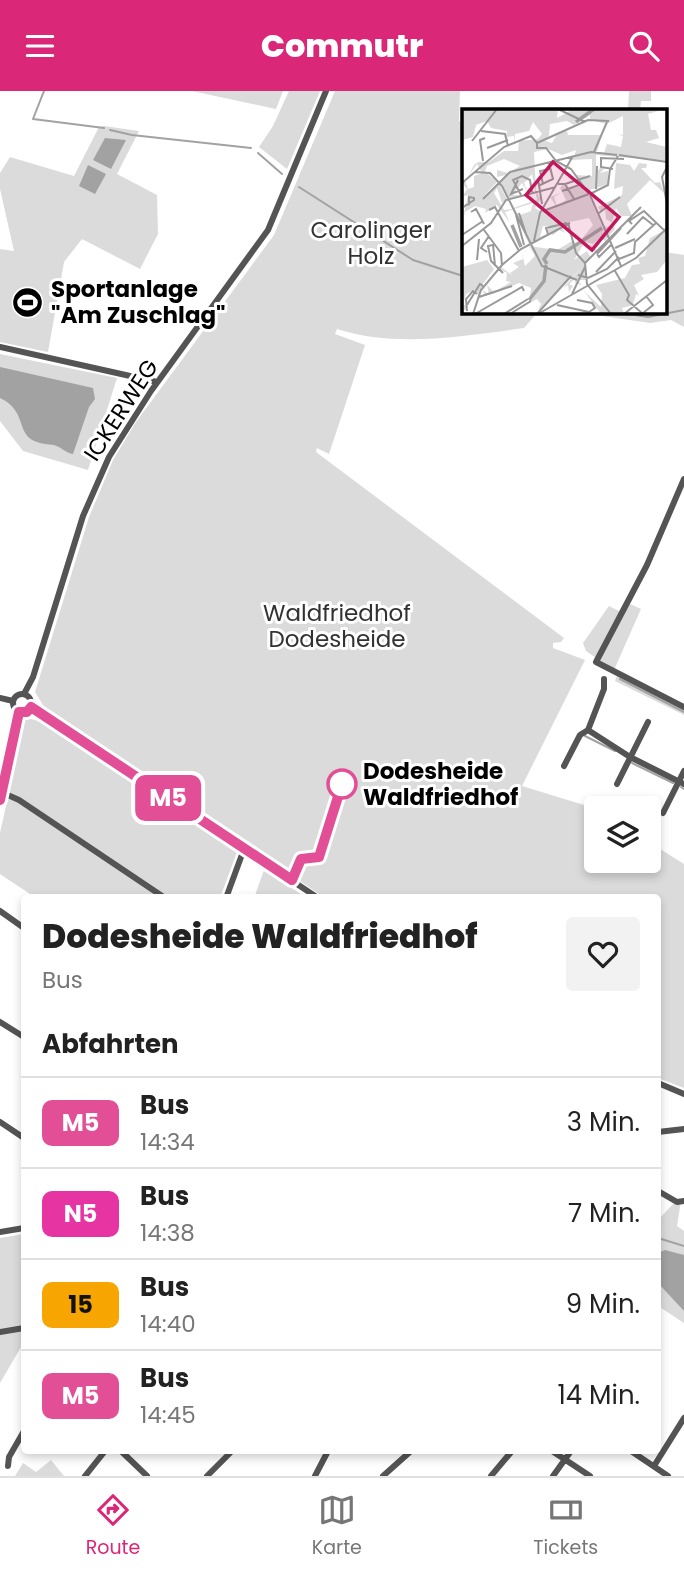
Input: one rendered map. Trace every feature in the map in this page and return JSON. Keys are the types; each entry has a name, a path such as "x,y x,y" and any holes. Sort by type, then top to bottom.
{"street":[{"name":"ICKERWEG","path":"24,694 33,677 95,486 131,419 268,230 326,91"},
{"path":"0,347 157,382"},
{"path":"684,479 647,565 596,662 684,707"},
{"path":"588,730 588,723 604,689 604,679"},
{"path":"24,694 31,701 31,707 27,712 19,712 13,708 13,701 16,696 24,694"},
{"path":"0,698 13,701"},
{"path":"31,707 312,894"},
{"path":"19,712 1,796 159,894"},
{"path":"617,784 648,722"},
{"path":"588,730 630,757 681,783"},
{"path":"564,766 580,735 588,730"},
{"path":"663,813 681,783 684,771"},
{"path":"227,894 244,849"},
{"path":"292,880 301,859"},
{"path":"0,911 21,926"},
{"path":"0,1022 21,1035"},
{"path":"661,1084 684,1094"},
{"path":"0,1122 21,1136"},
{"path":"661,1132 684,1129"},
{"path":"661,1193 677,1202 684,1201"},
{"path":"0,1231 21,1228"},
{"path":"0,1332 21,1328"},
{"path":"654,1466 684,1418"},
{"path":"8,1466 9,1457 21,1436"},
{"path":"85,1476 103,1454"},
{"path":"124,1454 147,1476"},
{"path":"207,1476 229,1454"},
{"path":"315,1476 326,1454"},
{"path":"383,1476 408,1454"},
{"path":"491,1476 509,1454"},
{"path":"557,1454 590,1476"},
{"path":"553,1476 569,1454"},
{"path":"636,1454 668,1476"}],"green space":[{"path":"192,91 283,91 276,109"},
{"path":"289,91 320,91 287,169 259,147 273,126"},
{"name":"Carolinger Holz","path":"335,91 460,91 462,313 537,313 524,328 430,339 382,338 337,329 335,334 365,345 329,454 317,448 316,452 564,638 561,642 553,643 553,648 585,660 522,786 584,805 584,873 661,873 661,850 684,864 684,1088 661,1079 661,894 319,894 46,710 35,692 89,517 113,460 136,422 274,235"},
{"path":"629,91 651,91 651,101 641,101 640,109 628,109"},
{"path":"99,127 139,131 117,174 157,195 158,234 140,269 82,239 64,262 48,352 0,342 0,249 14,251 0,189 0,173 10,157 74,176"},
{"path":"666,252 684,255 684,327 671,320 650,323 582,313 666,313"},
{"path":"0,354 117,378 88,470 23,451 0,421"},
{"path":"628,603 641,609 614,670 586,651 583,643 609,606 623,613"},
{"path":"617,675 684,708 684,715 615,681"},
{"path":"28,718 42,722 237,852 221,894 30,894 0,874 0,833 25,720"},
{"path":"264,870 301,894 255,894"},
{"path":"681,1201 677,1226 684,1231 684,1323 661,1308 661,1217 675,1202"},
{"path":"21,1234 21,1347 0,1383 0,1238"},
{"path":"51,1460 64,1476 15,1476 23,1463 36,1472"}],"shaded area":[{"path":"105,138 126,140 111,169 93,160"},
{"path":"88,165 106,174 95,194 79,186"},
{"path":"0,367 93,388 95,399 89,407 73,454 54,445 30,439 14,409 0,398"},
{"path":"665,1250 684,1255 684,1311 661,1286 661,1252"}],"waterway":[{"path":"44,91 33,119 104,128"},
{"path":"110,130 132,135 251,148"},
{"path":"258,153 282,174"},
{"path":"299,187 413,260 462,276"},
{"path":"622,313 648,317 684,310"},
{"path":"620,679 684,712"},
{"path":"585,736 615,751"},
{"path":"632,763 673,783"},
{"path":"661,1239 684,1246"}],"bus line":[{"name":"M5","path":"0,800 19,712 27,712 31,707 292,880 301,859 319,857 342,784"}],"place":[{"name":"Sportanlage \"Am Zuschlag\"","path":"28,302"},
{"name":"Dodesheide Waldfriedhof","path":"342,784"}],"park label":[{"name":"Waldfriedhof Dodesheide","path":"337,626"}]}
